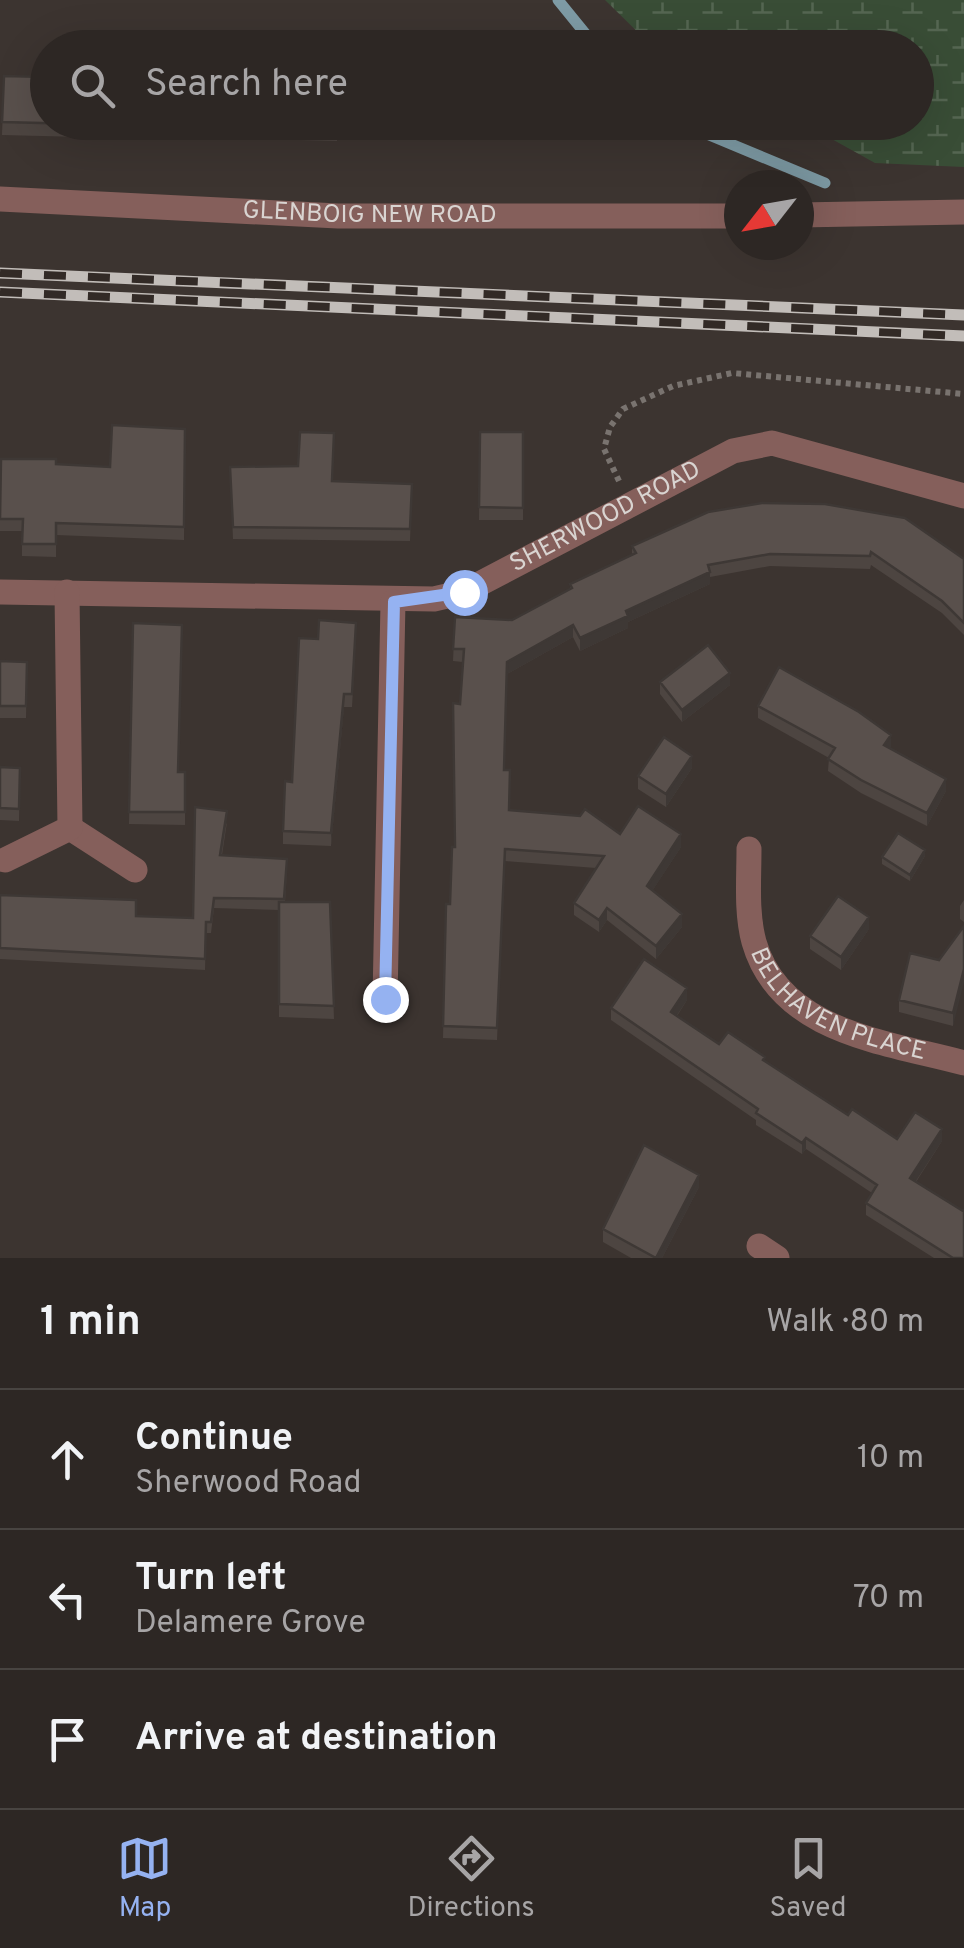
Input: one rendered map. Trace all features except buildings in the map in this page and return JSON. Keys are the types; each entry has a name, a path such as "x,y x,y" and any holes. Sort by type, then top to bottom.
{"street":[{"name":"GLENBOIG NEW ROAD","path":"0,200 338,216 724,216"},
{"path":"814,215 964,212"},
{"name":"SHERWOOD ROAD","path":"0,592 394,602 464,592 733,450 772,442 964,496"},
{"path":"67,592 70,828"},
{"path":"385,999 394,602"},
{"path":"5,860 70,828"},
{"path":"70,828 135,870"},
{"name":"BELHAVEN PLACE","path":"749,850 754,943 770,974 794,1003 824,1025 964,1063"}],"path":[{"path":"632,503 604,449 610,427 623,409 673,386 732,373 964,394"}],"green space":[{"path":"605,0 964,0 964,167 875,163 834,140 934,140 934,30 636,30"}],"waterway":[{"path":"558,0 582,30"},
{"path":"721,140 825,183"}],"railway":[{"path":"0,273 964,315"},
{"path":"0,292 964,336"}],"route":[{"path":"385,999 384,876 394,602 464,592"}]}
